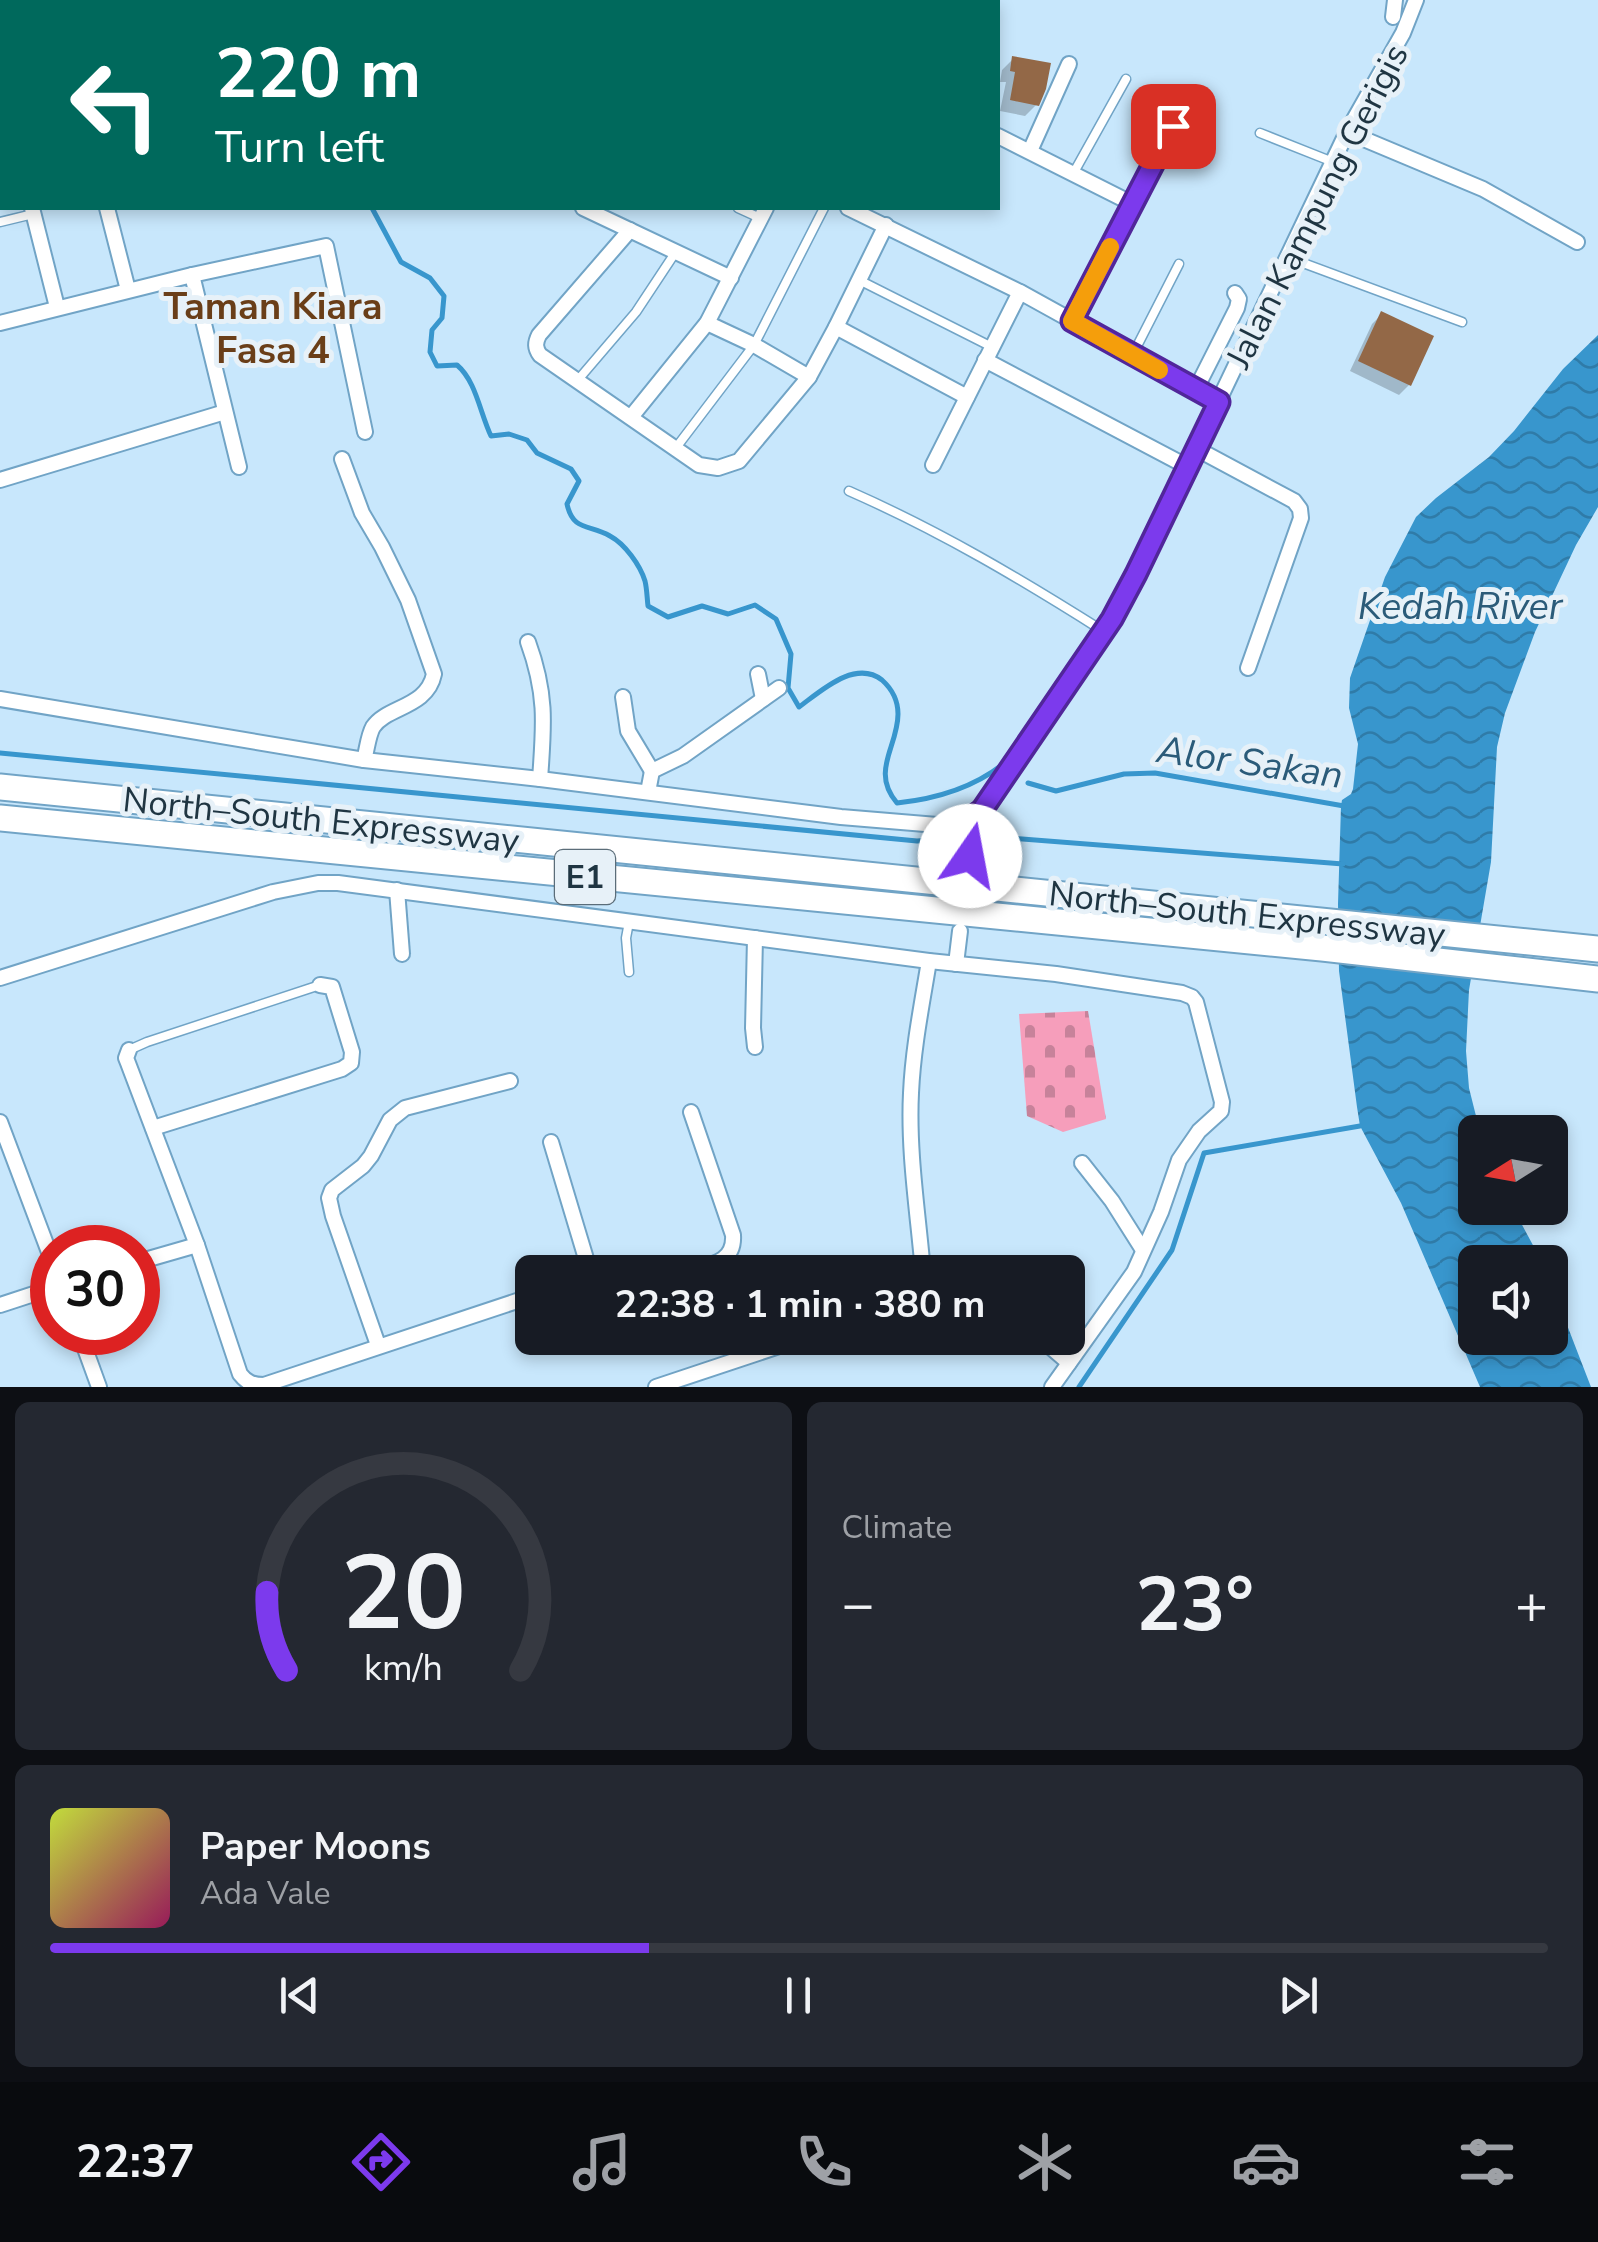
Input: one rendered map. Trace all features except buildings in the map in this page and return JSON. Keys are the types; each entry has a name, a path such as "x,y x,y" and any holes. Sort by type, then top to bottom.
{"highway":[{"name":"North–South Expressway","path":"0,786 1598,949"},
{"name":"North–South Expressway","path":"0,818 1322,948 1598,980"}],"street":[{"path":"1393,17 1395,0"},
{"name":"Jalan Kampung Gerigis","path":"969,820 982,810 1104,632 1136,574 1347,132 1404,33 1416,0"},
{"path":"1030,151 1069,64"},
{"path":"1072,321 1173,126"},
{"path":"1347,132 1483,189 1577,242"},
{"path":"1000,137 1133,204"},
{"path":"108,210 128,290"},
{"path":"588,210 731,278"},
{"path":"852,210 1020,292 1219,402"},
{"path":"32,211 57,307"},
{"path":"631,418 708,324 763,213"},
{"path":"630,230 539,336 536,342 540,355 699,465 718,468 739,461 809,378 886,225"},
{"path":"0,322 326,246 364,432"},
{"path":"192,275 238,467"},
{"path":"932,464 1020,292"},
{"path":"1196,389 1237,308 1239,299 1235,293"},
{"path":"708,324 809,378"},
{"path":"836,327 967,397"},
{"path":"989,353 1188,468"},
{"path":"0,480 225,412"},
{"path":"1197,449 1294,501 1300,509 1301,518 1248,668"},
{"path":"342,459 362,513 408,600 434,674 425,693 371,730 364,760"},
{"path":"528,642 543,693 540,779"},
{"path":"758,674 763,699"},
{"path":"652,771 683,756 778,688"},
{"path":"623,696 628,731 652,771 648,792"},
{"path":"0,698 364,760 841,817 938,824 969,820 970,856"},
{"path":"0,978 272,892 338,883 1182,993 1196,1002 1221,1111 1199,1132 1180,1160 1134,1272 1052,1387"},
{"path":"397,890 402,954"},
{"path":"956,964 960,931"},
{"path":"755,938 755,1047"},
{"path":"922,1255 910,1095 929,960"},
{"path":"153,1128 351,1063 352,1052 332,987 320,984"},
{"path":"129,1050 126,1058 197,1245 240,1374 246,1381 264,1384 515,1301"},
{"path":"378,1345 332,1216 332,1190 363,1166 394,1114 404,1108 510,1081"},
{"path":"692,1112 732,1235 734,1246 728,1255"},
{"path":"0,1122 39,1225"},
{"path":"551,1142 585,1255"},
{"path":"1082,1163 1143,1250"},
{"path":"160,1256 197,1245"},
{"path":"0,1305 30,1295"},
{"path":"87,1355 98,1387"},
{"path":"656,1387 753,1355"},
{"path":"1059,1355 1069,1364"}],"lane":[{"path":"1073,174 1126,79"},
{"path":"1260,133 1333,162"},
{"path":"676,448 754,346 823,210"},
{"path":"0,222 32,211"},
{"path":"577,382 636,312 677,250"},
{"path":"1287,257 1462,322"},
{"path":"1132,356 1178,264"},
{"path":"858,280 989,353"},
{"path":"849,491 909,517 992,562 1104,632"},
{"path":"629,922 629,972"},
{"path":"129,1050 320,984"}],"green space":[{"path":"1088,1011 1106,1119 1063,1132 1027,1116 1019,1014"}],"water":[{"name":"Kedah River","path":"1598,335 1598,507 1535,632 1505,713 1497,747 1491,862 1469,990 1466,1051 1476,1115 1458,1115 1458,1225 1522,1225 1533,1245 1458,1245 1458,1336 1401,1203 1360,1126 1339,971 1341,806 1353,789 1358,744 1349,708 1350,678 1385,577 1416,517 1489,457 1563,369"},
{"name":"Kedah River","path":"1568,1328 1591,1387 1480,1387 1466,1355 1568,1355"}],"waterway":[{"name":"Alor Sakan","path":"373,210 401,262 430,278 444,296 442,318 432,330 430,352 437,366 457,365 463,372 491,436 509,434 527,440 537,453 571,469 579,481 567,504 573,519 610,536 626,550 643,575 648,606 668,617 702,606 728,614 755,605 776,619 791,654 788,688 799,707 850,675 872,674 882,680 894,695 898,709 885,769 889,791 897,803 952,792 1002,765"},
{"path":"0,753 917,841 964,838"},
{"name":"Alor Sakan","path":"1028,783 1056,791 1124,774 1155,773 1344,806"},
{"path":"983,836 1343,864"},
{"path":"1079,1387 1172,1250 1204,1153 1360,1126"}],"slow traffic":[{"path":"1110,247 1072,321 1159,370"}],"district":[{"name":"Taman Kiara Fasa 4","path":"273,328"}],"route":[{"path":"970,856 969,820 982,810 1112,619 1219,402 1072,321 1173,126"}]}
